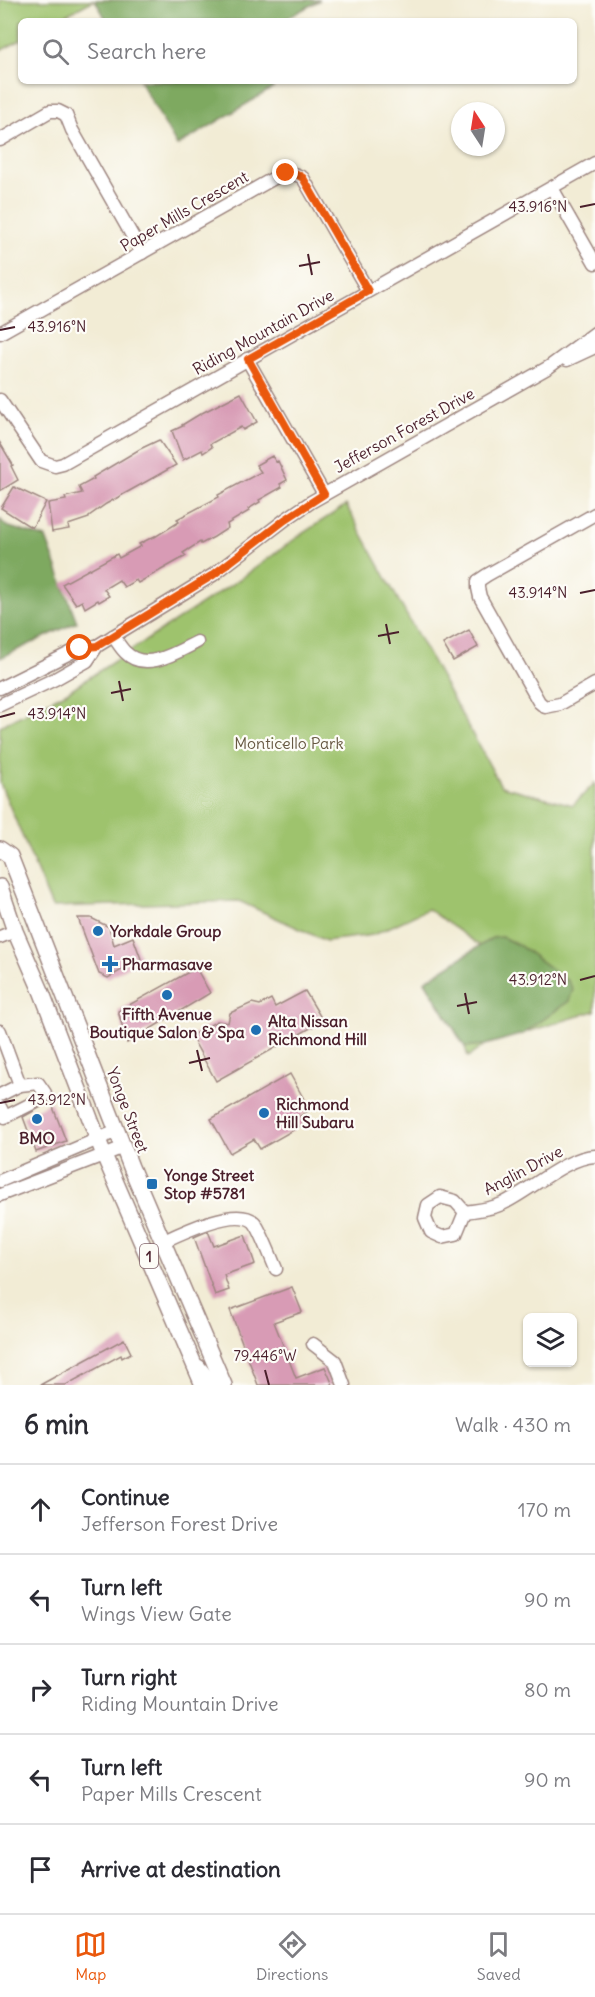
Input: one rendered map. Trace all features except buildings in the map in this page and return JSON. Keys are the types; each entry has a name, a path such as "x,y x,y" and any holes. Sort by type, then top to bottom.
{"main road":[{"name":"Yonge Street","path":"0,849 10,856 117,1131 224,1385"},
{"name":"1","path":"0,887 15,931 42,993 104,1155 203,1385"}],"street":[{"path":"0,140 50,111 58,111 66,115 72,130 142,253"},
{"name":"Riding Mountain Drive","path":"0,400 41,461 55,466 63,464 595,163"},
{"name":"Paper Mills Crescent","path":"0,333 286,173 295,173 303,178 368,291"},
{"path":"552,188 595,263"},
{"name":"Jefferson Forest Drive","path":"549,367 595,333"},
{"name":"Jefferson Forest Drive","path":"0,705 87,661 97,646 213,575 286,519 324,494 549,367 595,346"},
{"path":"248,359 324,494"},
{"path":"595,514 487,575 478,581 478,588 480,597 539,702 545,706 561,704 595,684"},
{"path":"113,636 125,653 143,660 156,661 197,642"},
{"name":"Jefferson Forest Drive","path":"0,688 80,648 97,646"},
{"path":"0,937 15,931"},
{"path":"0,1031 20,1085"},
{"path":"0,1095 20,1085 38,1083 45,1094 43,1098 2,1112"},
{"path":"0,1181 117,1131"},
{"path":"0,1195 124,1147"},
{"name":"Anglin Drive","path":"465,1212 488,1209 501,1204 569,1164 582,1158 595,1156"},
{"path":"162,1242 202,1224 241,1216 255,1223 276,1269"},
{"path":"206,1344 216,1385"},
{"path":"313,1344 335,1361 344,1385"},
{"path":"192,1358 216,1385"}],"green space":[{"path":"0,0 94,0 61,18 18,18 18,42 0,51"},
{"path":"95,0 320,0 287,18 105,18"},
{"path":"142,84 271,84 273,88 177,146"},
{"name":"Monticello Park","path":"346,505 501,786 573,805 595,783 595,1011 485,1045 468,1057 465,1047 425,981 480,946 428,909 373,935 326,941 239,901 52,907 0,783 0,726 67,692 243,577"},
{"path":"0,519 6,526 46,538 77,622 0,658"},
{"path":"502,937 520,946 568,981 573,989 569,1001 523,1034 485,1045 465,1047 425,981 492,938"}],"place":[{"name":"Yorkdale Group","path":"98,931"},
{"name":"Pharmasave","path":"110,964"},
{"name":"Fifth Avenue Boutique Salon & Spa","path":"167,995"},
{"name":"Alta Nissan Richmond Hill","path":"256,1030"},
{"name":"Richmond Hill Subaru","path":"264,1113"},
{"name":"BMO","path":"37,1119"},
{"name":"Yonge Street Stop #5781","path":"152,1184"}],"route":[{"path":"80,648 97,646 213,575 257,540 324,494 248,359 368,291 303,178 295,173 286,173"}]}
